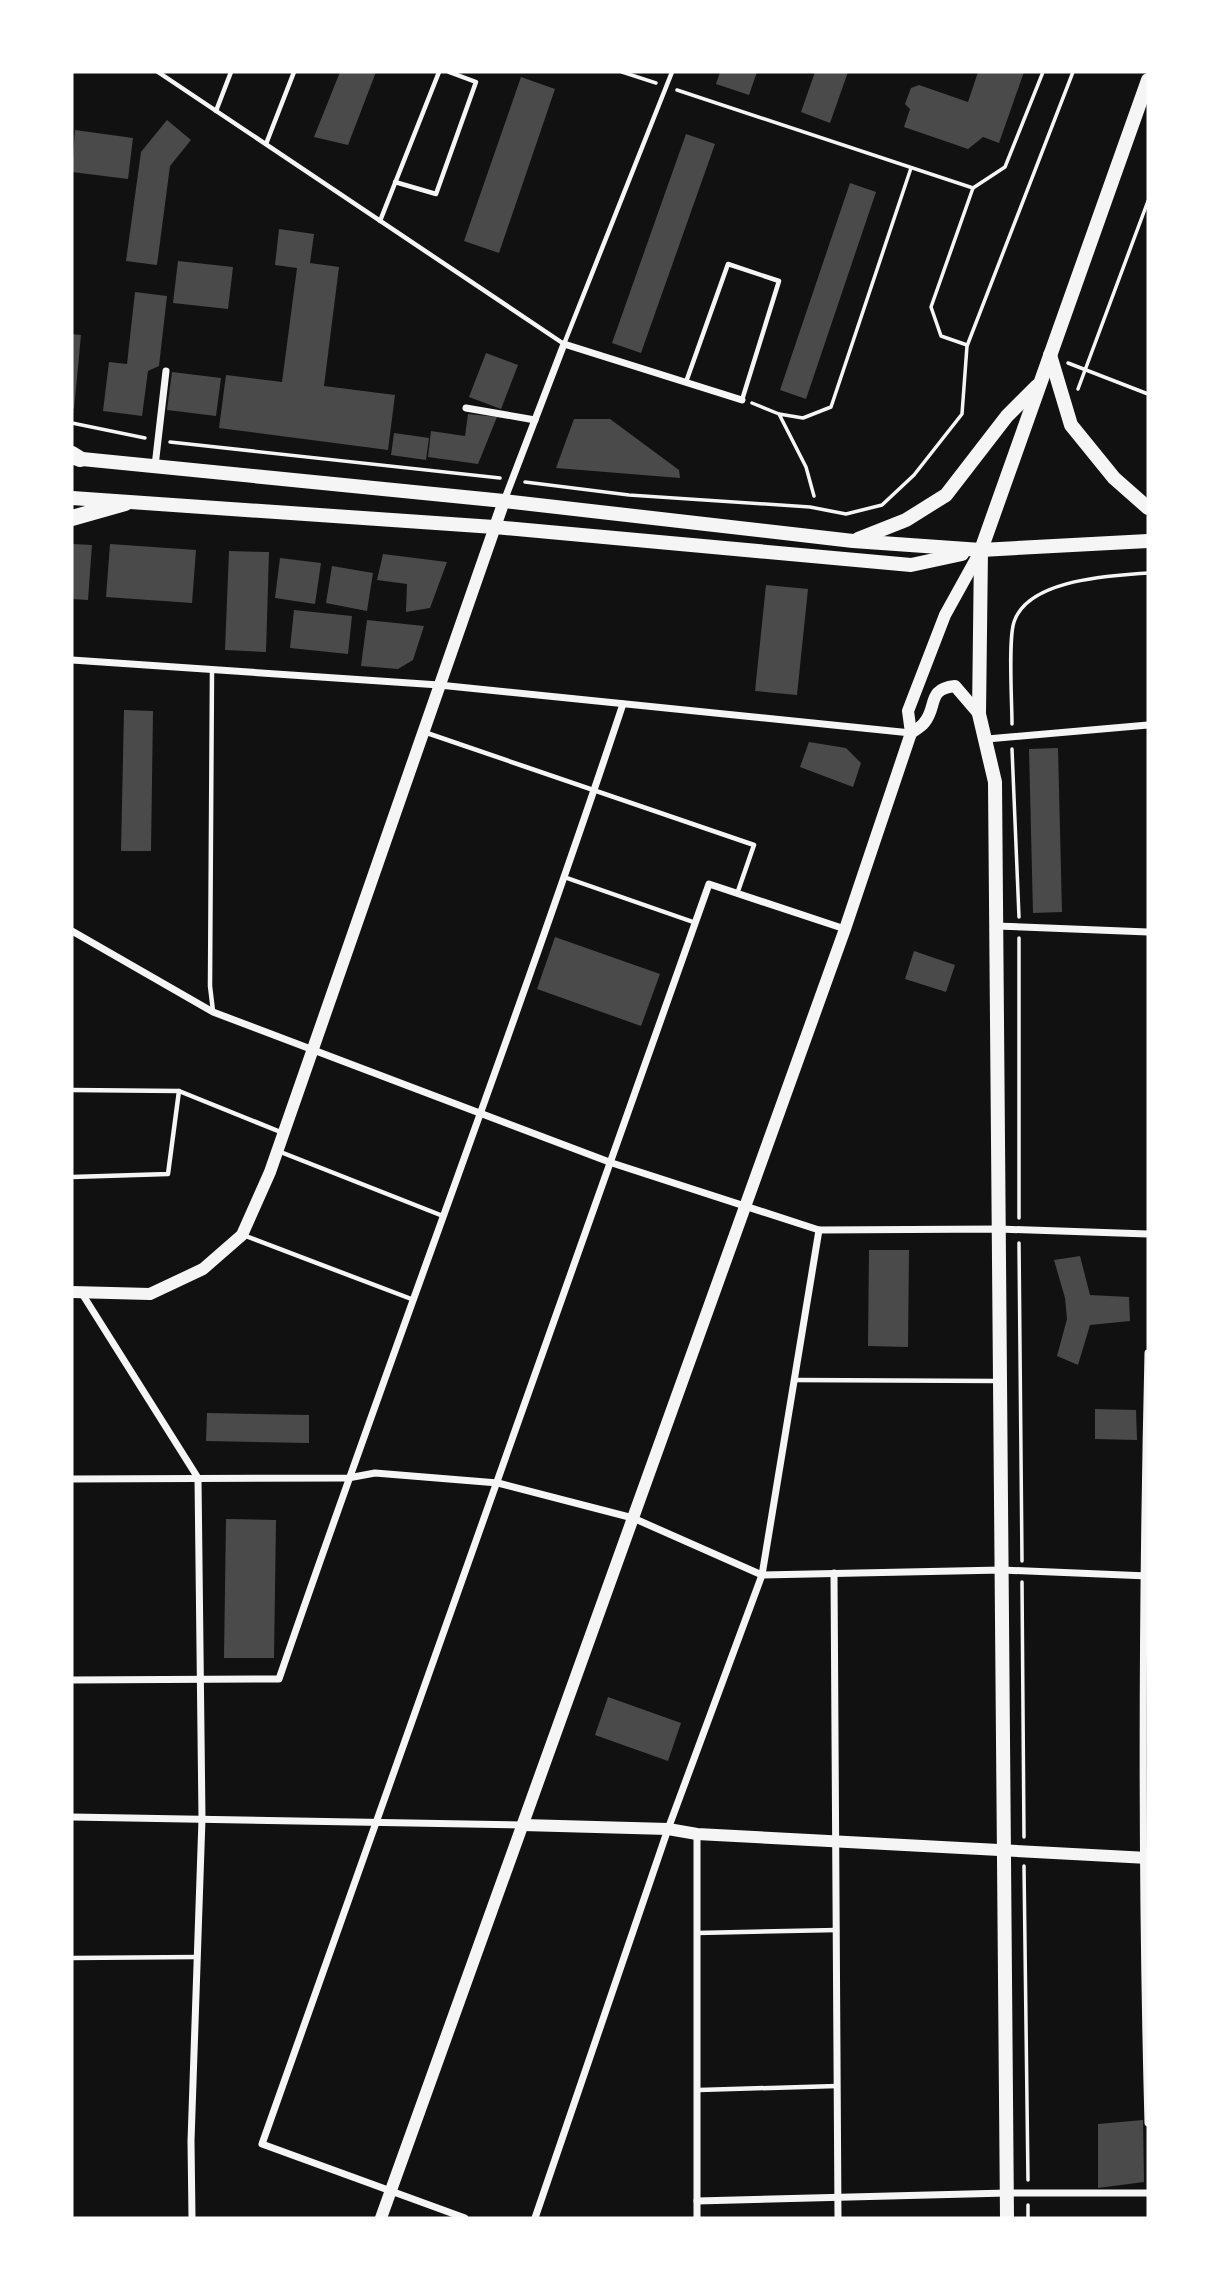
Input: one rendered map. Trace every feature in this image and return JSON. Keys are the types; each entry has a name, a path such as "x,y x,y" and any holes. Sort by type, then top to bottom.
{"main road":[{"path":"1007,2218 995,782 979,714 981,550 1148,80"},
{"path":"1050,355 1072,425 1114,478 1148,508"},
{"path":"853,541 906,520 946,495 1007,416 1041,382"},
{"path":"74,457 503,501 853,541 981,550 1148,541"},
{"path":"72,498 495,527 911,565 981,550"},
{"path":"72,518 125,503"}],"street":[{"path":"76,1292 150,1294 203,1269 242,1234 284,1133 503,501 564,344 742,400"},
{"path":"155,466 166,371"},
{"path":"466,408 535,420"},
{"path":"381,2218 845,929 911,733 908,711 945,615 981,550"},
{"path":"72,660 439,685 911,733 926,721 936,693 944,687 954,686 979,714"},
{"path":"72,1680 279,1679 348,1478 483,1112 623,705"},
{"path":"987,739 1148,725"},
{"path":"465,2218 392,2189 262,2144 709,884 845,929"},
{"path":"996,926 1148,932"},
{"path":"72,931 213,1012 612,1163 746,1204 819,1230 1019,1229 1148,1234"},
{"path":"535,2218 668,1829 762,1575 819,1230"},
{"path":"76,1292 198,1478 198,1680 202,1819 191,2141 192,2218"},
{"path":"1148,1353 1145,1858 1148,2123"},
{"path":"72,1479 348,1478 375,1472 498,1483 633,1518 762,1575 1022,1570 1146,1576"},
{"path":"834,1573 838,2218"},
{"path":"72,1816 668,1829 698,1833 1004,1847 1145,1858"},
{"path":"697,2218 698,1833"},
{"path":"696,2201 1007,2193 1148,2193"}],"lane":[{"path":"158,72 564,344 672,72"},
{"path":"216,111 231,72"},
{"path":"266,144 294,72"},
{"path":"380,221 439,72"},
{"path":"395,182 436,194 476,82 449,72"},
{"path":"686,382 728,264 779,281 742,400"},
{"path":"212,668 210,986 213,1012"},
{"path":"423,731 754,845 737,894"},
{"path":"564,877 696,923"},
{"path":"72,1090 179,1091 284,1133"},
{"path":"72,1177 167,1174 179,1091"},
{"path":"277,1151 444,1217"},
{"path":"242,1234 414,1300"},
{"path":"794,1380 1000,1381"},
{"path":"696,1933 836,1930"},
{"path":"72,1958 197,1957"},
{"path":"699,2090 838,2086"}],"path":[{"path":"622,72 973,188"},
{"path":"968,346 942,336 932,307 973,188 1005,167 1043,72"},
{"path":"914,475 962,414 968,346 1073,72"},
{"path":"742,400 779,414 803,418 831,407 911,167"},
{"path":"1075,395 1148,201"},
{"path":"1050,355 1148,394"},
{"path":"779,414 806,467 814,496"},
{"path":"1028,2218 1019,1229 1019,927 1012,736 1013,623 1023,604 1048,588 1148,573"}],"building":[{"path":"340,72 376,72 348,145 314,137"},
{"path":"720,72 757,72 749,95 716,84"},
{"path":"815,72 848,72 830,123 801,112"},
{"path":"978,72 1024,72 999,143 983,137 968,149 904,127 910,109 905,104 911,88 919,85 968,102"},
{"path":"521,77 555,89 499,253 464,241"},
{"path":"167,120 191,140 170,166 157,265 126,261 141,152"},
{"path":"75,130 133,138 128,179 72,172"},
{"path":"686,134 715,144 641,353 612,343"},
{"path":"850,183 876,192 806,399 780,390"},
{"path":"279,229 314,234 310,263 339,267 324,386 395,395 388,450 219,428 226,375 282,382 297,268 275,265"},
{"path":"178,261 233,267 228,309 173,303"},
{"path":"135,292 167,296 159,366 148,371 142,416 103,411 109,362 127,364"},
{"path":"72,334 81,335 74,409 72,409"},
{"path":"486,353 518,365 501,409 469,397"},
{"path":"172,372 221,378 216,416 167,410"},
{"path":"468,414 497,417 478,464 428,457 431,431 465,436"},
{"path":"574,419 610,419 679,470 680,478 556,468"},
{"path":"394,433 429,438 426,460 391,455"},
{"path":"72,544 92,545 88,600 72,599"},
{"path":"110,544 196,550 192,603 106,597"},
{"path":"229,551 269,552 266,652 225,650"},
{"path":"383,554 447,562 430,608 406,612 407,584 377,580"},
{"path":"280,558 321,563 315,604 275,598"},
{"path":"332,566 373,573 367,611 326,603"},
{"path":"766,585 808,589 797,695 755,691"},
{"path":"294,610 352,616 348,654 290,648"},
{"path":"367,620 424,626 413,660 398,669 361,666"},
{"path":"124,710 153,711 151,851 121,851"},
{"path":"809,742 846,748 861,763 853,787 800,767"},
{"path":"1058,748 1062,912 1033,913 1029,749"},
{"path":"555,937 660,974 641,1026 537,989"},
{"path":"914,951 955,965 946,992 905,979"},
{"path":"869,1250 909,1250 908,1347 868,1346"},
{"path":"1080,1256 1090,1295 1129,1297 1130,1321 1090,1325 1078,1365 1057,1356 1067,1319 1065,1298 1054,1260"},
{"path":"1095,1409 1136,1410 1137,1440 1095,1439"},
{"path":"207,1413 309,1415 309,1443 206,1441"},
{"path":"226,1519 276,1520 274,1658 224,1658"},
{"path":"608,1697 681,1723 668,1761 595,1735"},
{"path":"1143,2120 1144,2182 1098,2188 1098,2124"}]}
